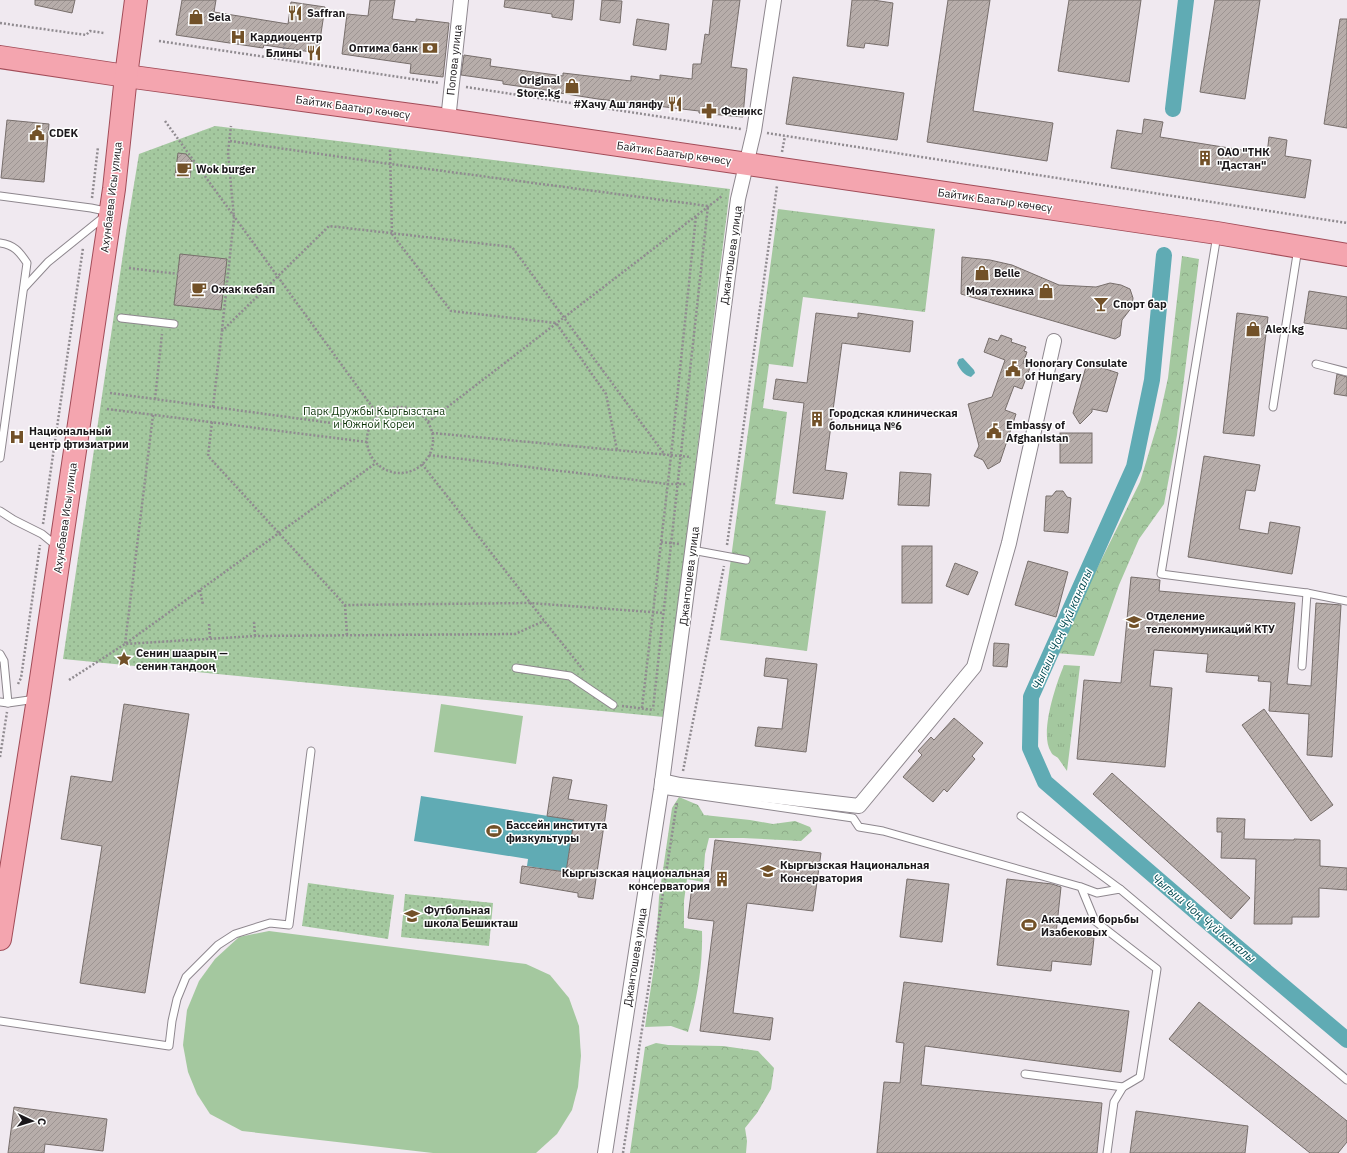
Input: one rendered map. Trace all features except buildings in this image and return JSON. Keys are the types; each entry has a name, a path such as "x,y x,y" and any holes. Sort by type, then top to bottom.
{"main road":[{"name":"Ахунбаева Исы улица","path":"0,939 61,549 100,210 126,76 136,0"},
{"name":"Байтик Баатыр көчөсү","path":"0,57 126,76 448,120 1217,233 1298,248 1347,255"}],"street":[{"name":"Попова улица","path":"448,120 461,0"},
{"name":"Джантошева улица","path":"605,1153 662,786 738,199 754,131 774,0"},
{"path":"662,786 679,789 859,806 974,667 1009,543 1054,341"}],"lane":[{"path":"0,196 100,210 86,232 48,262 23,288"},
{"path":"1217,233 1161,574 1307,592 1347,601"},
{"path":"0,243 10,244 21,254 27,263 0,458"},
{"path":"1273,407 1298,248"},
{"path":"121,318 174,324"},
{"path":"1316,364 1347,372"},
{"path":"0,511 42,534 61,549"},
{"path":"693,548 726,557 746,560"},
{"path":"1302,666 1307,592"},
{"path":"0,654 4,661 4,703 38,698"},
{"path":"516,668 570,676 613,705"},
{"path":"0,1021 169,1046 172,1021 177,999 186,977 218,945 235,934 270,923 289,925 311,751"},
{"path":"679,789 853,818 859,827 882,831 1097,893 1120,889"},
{"path":"1021,816 1120,889 1347,1080"},
{"path":"1080,887 1095,921 1157,969 1140,1077 1123,1087 1114,1102 1107,1153"},
{"path":"1025,1074 1123,1087"}],"path":[{"path":"0,23 86,35 90,31 104,33"},
{"path":"284,49 286,39"},
{"path":"318,53 319,44"},
{"path":"165,121 378,415"},
{"path":"213,407 234,218 228,152 231,126"},
{"path":"765,133 1347,223"},
{"path":"782,154 785,136"},
{"path":"230,140 390,164 708,206"},
{"path":"99,145 100,210"},
{"path":"390,150 392,234 451,311 556,323 606,394 617,450"},
{"path":"624,1153 679,789 726,557 777,186"},
{"path":"428,422 722,196"},
{"path":"653,710 679,484 708,206"},
{"path":"642,708 668,484 696,216"},
{"path":"222,331 329,226 512,247 665,455"},
{"path":"0,757 4,703 21,678 82,250 86,232"},
{"path":"129,268 178,274"},
{"path":"155,399 162,334"},
{"path":"110,393 369,428"},
{"path":"398,407 409,408 420,413 428,422 432,433 433,444 429,455 422,464 412,471 399,473 388,471 376,463 370,453 367,442 370,425 378,415 387,409 398,407"},
{"path":"107,409 367,442"},
{"path":"125,644 153,414"},
{"path":"212,422 208,456 345,605 347,635"},
{"path":"432,433 704,459"},
{"path":"429,455 668,484 701,485"},
{"path":"69,680 125,644 376,463"},
{"path":"422,464 590,678"},
{"path":"661,542 693,548"},
{"path":"200,590 203,605"},
{"path":"345,605 530,603 664,613"},
{"path":"125,644 255,636 515,634 544,621"},
{"path":"254,622 255,636"},
{"path":"209,624 210,638"},
{"path":"613,705 672,712"}],"green space":[{"name":"Парк Дружбы Кыргызстана и Южной Кореи","path":"215,126 730,189 664,717 63,659 139,154"},
{"path":"778,209 935,229 925,312 803,297 793,367 769,364 763,408 787,412 775,504 826,511 807,651 720,640"},
{"path":"1182,256 1199,259 1177,435 1164,504 1139,539 1119,585 1094,656 1055,653 1140,482 1159,419 1168,378"},
{"path":"1064,665 1080,666 1067,771 1058,758 1053,755 1048,744 1047,733 1053,696"},
{"path":"441,704 523,716 516,764 434,752"},
{"path":"679,797 698,805 704,815 773,824 795,821 810,827 812,831 801,841 709,838 705,854 703,882 687,879 684,901 684,928 702,931 702,956 699,982 688,1032 671,1026 645,1027 655,960 659,897 672,808"},
{"path":"308,883 394,895 388,939 302,926"},
{"path":"405,894 493,903 489,946 401,937"},
{"path":"269,931 526,964 550,975 569,998 579,1026 581,1056 578,1087 572,1110 557,1134 536,1153 433,1153 242,1131 210,1114 197,1094 188,1072 183,1045 187,1010 199,981 215,959 239,937"},
{"path":"656,1043 668,1045 723,1046 758,1051 774,1068 771,1089 757,1113 745,1128 747,1141 746,1153 630,1153 645,1047"}],"water":[{"path":"963,358 974,370 975,373 971,377 964,374 957,363 959,359"},
{"name":"Бассейн института физкультуры","path":"421,796 574,820 566,872 527,866 528,859 414,841"}],"waterway":[{"name":"Чыгыш Чоң Чүй каналы","path":"1173,109 1186,0"},
{"name":"Чыгыш Чоң Чүй каналы","path":"1164,255 1152,380 1134,467 1031,697 1030,748 1045,782 1347,1040"}],"place":[{"name":"Saffran","path":"295,13"},
{"name":"Sela","path":"196,17"},
{"name":"Кардиоцентр","path":"238,37"},
{"name":"Оптима банк","path":"430,48"},
{"name":"Блины","path":"314,53"},
{"name":"Original Store.kg","path":"572,86"},
{"name":"#Хачу Аш лянфу","path":"675,104"},
{"name":"Феникс","path":"709,111"},
{"name":"CDEK","path":"37,133"},
{"name":"ОАО \"ТНК \"Дастан\"","path":"1205,158"},
{"name":"Wok burger","path":"184,169"},
{"name":"Belle","path":"982,273"},
{"name":"Ожак кебап","path":"199,289"},
{"name":"Моя техника","path":"1046,291"},
{"name":"Спорт бар","path":"1101,304"},
{"name":"Alex.kg","path":"1253,329"},
{"name":"Honorary Consulate of Hungary","path":"1013,369"},
{"name":"Городская клиническая больница №6","path":"817,419"},
{"name":"Embassy of Afghanistan","path":"994,431"},
{"name":"Национальный центр фтизиатрии","path":"17,437"},
{"name":"Отделение телекоммуникаций КТУ","path":"1134,622"},
{"name":"Сенин шаарың — сенин тандооң","path":"124,659"},
{"name":"Бассейн института физкультуры","path":"494,831"},
{"name":"Кыргызская Национальная Консерватория","path":"768,871"},
{"name":"Кыргызская национальная консерватория","path":"722,879"},
{"name":"Футбольная школа Бешикташ","path":"412,916"},
{"name":"Академия борьбы Изабековых","path":"1029,925"}]}
